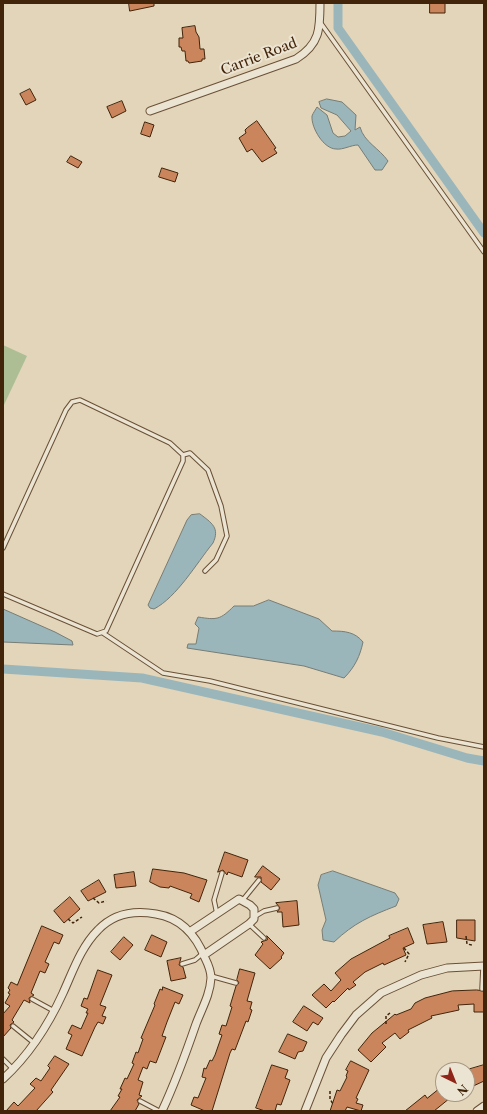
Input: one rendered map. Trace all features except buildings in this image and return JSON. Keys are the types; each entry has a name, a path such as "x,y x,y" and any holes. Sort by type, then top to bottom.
{"street":[{"name":"Carrie Road","path":"150,111 296,59 312,47 318,36 320,3"},
{"path":"191,931 239,899 254,909 254,917 249,924 204,954"},
{"path":"3,1079 14,1069 35,1044 54,1011 83,948 98,930 112,918 126,913 144,912 162,914 174,919 191,931 199,942 211,976 208,994 162,1111"},
{"path":"305,1111 326,1058 356,1015 381,994 421,975 447,968 483,966"},
{"path":"477,1111 484,1106"}],"lane":[{"path":"320,22 484,252"},
{"path":"3,548 66,410 72,402 80,400 170,443 183,455 183,461 106,631 97,634 3,594"},
{"path":"183,455 190,453 208,470 221,506 227,536 216,560 205,571"},
{"path":"103,633 163,673 210,680 438,738 484,747"},
{"path":"217,914 214,900 222,873"},
{"path":"242,901 259,880"},
{"path":"254,917 264,911 277,908"},
{"path":"249,924 264,938"},
{"path":"182,964 195,960 204,954"},
{"path":"482,989 483,966"},
{"path":"211,976 236,983"},
{"path":"32,999 54,1011"},
{"path":"13,1026 35,1044"},
{"path":"3,1059 14,1069"},
{"path":"140,1101 162,1111"}],"path":[{"path":"93,898 99,904 106,901"},
{"path":"68,919 73,923 82,917"},
{"path":"466,936 467,944 472,945"},
{"path":"404,948 409,954 405,962"},
{"path":"386,1024 386,1016 390,1013"},
{"path":"330,1091 330,1100 333,1104"}],"green space":[{"path":"3,345 27,356 3,407"}],"water":[{"path":"327,99 342,102 356,115 355,130 360,127 368,141 388,161 382,170 375,170 358,145 339,149 331,148 327,146 319,137 312,121 312,116 317,107 327,115 333,133 338,137 345,136 351,131 337,115 321,108 319,102"},
{"path":"200,514 214,526 216,533 213,543 171,597 154,609 150,608 148,605 187,520 191,515"},
{"path":"269,600 319,619 332,631 341,631 353,634 363,642 359,657 344,678 304,666 187,648 188,644 196,644 199,628 195,624 198,617 214,619 225,614 234,606 253,606"},
{"path":"3,609 55,632 72,641 73,645 3,642"},
{"path":"333,871 395,893 399,899 396,906 363,921 348,930 334,942 323,940 322,930 326,920 318,885 321,875"}],"waterway":[{"path":"338,3 338,28 484,233"},
{"path":"3,669 142,678 382,732 467,758 484,761"}]}
